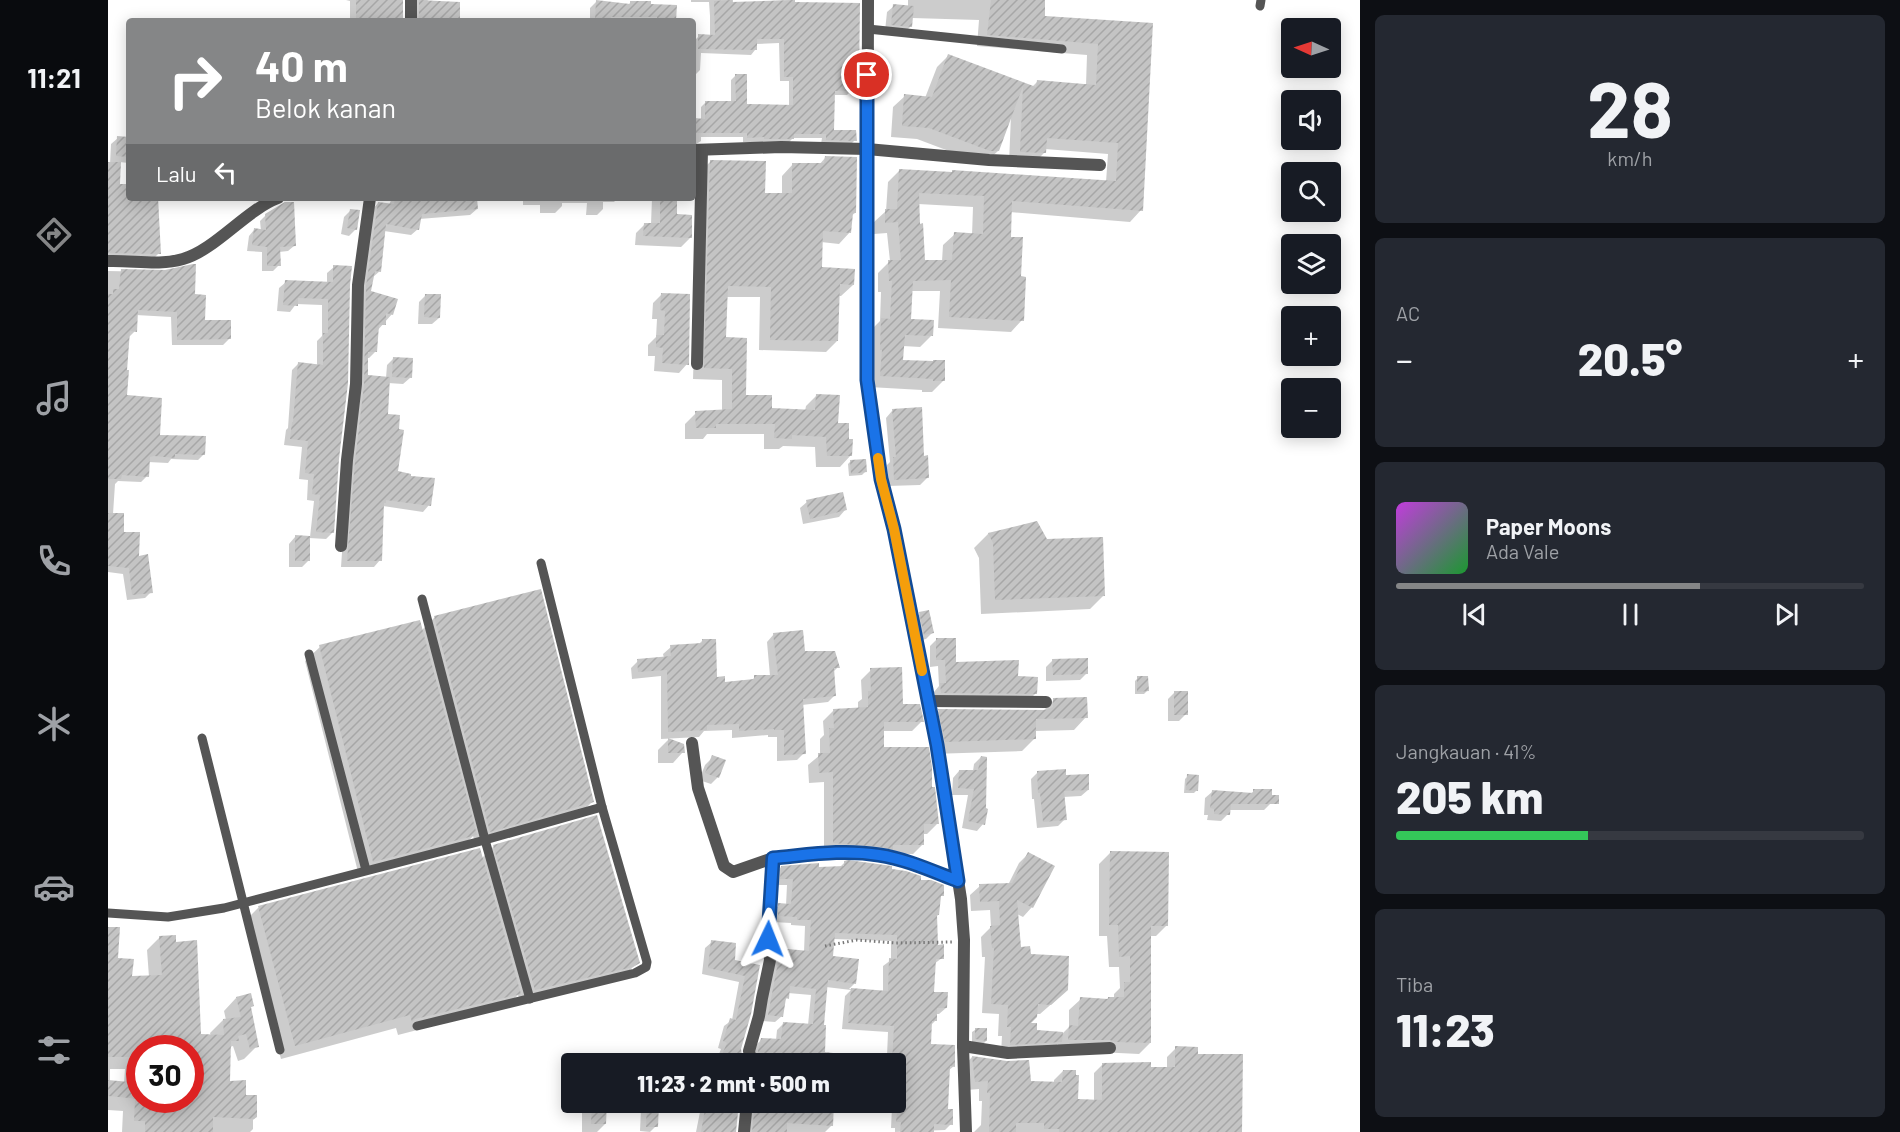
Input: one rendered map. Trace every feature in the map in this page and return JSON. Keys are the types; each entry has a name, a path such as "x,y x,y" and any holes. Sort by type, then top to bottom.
{"street":[{"path":"411,0 411,18"},
{"path":"868,0 867,380 881,479 894,529 937,745 958,881 964,940 963,1046 966,1132"},
{"path":"698,364 697,150 781,147 867,149 989,160 1100,165"},
{"path":"108,261 164,262 185,259 273,201"},
{"path":"341,546 346,470 356,384 358,285 370,201"},
{"path":"928,701 1047,702"},
{"path":"692,743 698,788 724,866 733,872 773,858 848,852 901,860 958,881"},
{"path":"749,1053 770,960 768,939 773,858"},
{"path":"963,1046 1008,1053 1110,1048"},
{"path":"744,1132 746,1113"}],"lane":[{"path":"868,29 1062,49"},
{"path":"417,1026 635,973 646,967 647,962 602,807 541,563"},
{"path":"422,599 485,840 530,999"},
{"path":"309,654 366,870"},
{"path":"202,738 280,1050"},
{"path":"108,913 168,917 224,908 602,807"}],"path":[{"path":"825,946 857,940 906,944 964,940"}],"building":[{"path":"356,0 403,0 403,18 356,18"},
{"path":"419,0 460,2 460,18 419,18"},
{"path":"596,0 630,4 630,1 651,1 651,4 677,5 676,18 595,18"},
{"path":"795,0 795,2 860,3 859,78 853,78 853,90 835,91 834,130 856,130 857,141 826,140 826,134 794,134 794,139 764,139 764,137 747,138 747,133 696,133 696,118 705,119 705,101 736,101 735,74 747,74 747,104 793,105 793,77 784,77 784,39 757,39 757,50 698,49 698,34 715,35 714,1"},
{"path":"991,0 1045,0 1045,16 1153,23 1143,211 1012,201 1011,237 1023,237 1021,276 1026,277 1024,321 949,317 951,280 913,281 911,319 934,320 933,336 905,335 903,360 945,360 945,381 880,376 881,318 890,319 892,281 889,281 888,260 901,260 898,222 885,223 885,209 897,209 899,169 952,172 952,170 1116,181 1118,143 1047,138 1046,153 1020,152 1023,86 999,151 990,151 929,128 902,126 904,94 932,97 948,54 1036,87 1037,80 1096,85 1098,44 987,35","holes":["919,193 984,196 983,234 954,232 952,260 925,260"]},
{"path":"893,4 914,6 912,27 891,25"},
{"path":"117,136 126,137 126,157 116,156"},
{"path":"825,156 857,157 856,213 853,213 851,233 823,231 822,267 855,269 854,285 840,284 838,341 770,340 771,287 728,286 726,337 747,338 746,395 772,395 772,408 815,410 816,394 840,395 838,423 849,423 849,439 853,439 852,456 827,456 826,437 792,435 792,439 774,438 775,424 716,424 716,428 696,428 695,411 732,409 732,369 704,368 710,160 766,161 765,193 792,193 792,163 824,163"},
{"path":"108,162 121,162 120,184 126,184 126,201 158,201 161,254 108,253"},
{"path":"394,201 477,201 478,209 422,214 419,230 386,224 381,272 375,271 371,291 398,299 393,315 386,313 386,325 379,325 377,352 368,352 368,375 390,377 388,414 400,415 399,429 404,430 398,471 411,474 411,476 435,478 431,506 386,500 384,503 382,561 347,561 364,385 366,286 378,202 394,204"},
{"path":"660,201 677,201 677,214 692,215 692,238 643,236 644,223 660,223"},
{"path":"285,202 294,202 296,246 280,247 281,266 267,266 267,247 252,245 254,228 266,230 265,214"},
{"path":"350,209 360,210 357,230 347,228"},
{"path":"196,264 195,294 206,295 205,320 231,320 231,339 177,340 177,312 138,310 137,332 130,331 127,395 162,398 160,435 206,436 205,455 175,454 175,458 154,456 150,457 149,477 122,475 121,479 108,479 108,294 113,294 113,289 119,289 121,269 165,270"},
{"path":"333,265 352,266 348,383 339,459 334,533 316,532 320,495 312,494 314,474 305,473 308,441 290,439 298,362 323,365 323,333 328,333 328,299 298,298 298,306 283,305 285,280 333,282"},
{"path":"661,293 690,294 689,365 662,363 663,348 656,347 656,335 664,335 665,311 660,310"},
{"path":"425,294 441,294 440,318 424,317"},
{"path":"393,357 413,358 412,378 392,377"},
{"path":"922,407 924,456 928,455 929,478 894,480 893,457 896,457 892,409"},
{"path":"866,459 867,472 851,474 850,460"},
{"path":"843,492 847,510 810,519 806,500"},
{"path":"108,513 124,513 124,532 140,532 139,556 148,554 153,593 132,595 129,568 108,566"},
{"path":"1037,521 1047,539 1103,537 1105,596 995,600 993,543 988,533"},
{"path":"295,535 310,536 310,561 295,561"},
{"path":"541,589 594,802 490,832 434,616"},
{"path":"929,610 934,633 924,635 919,612"},
{"path":"420,620 477,835 373,862 319,645"},
{"path":"803,630 805,651 835,651 840,668 834,668 836,696 803,699 806,754 784,755 784,730 739,731 739,724 707,725 707,730 668,732 667,670 638,672 637,659 671,656 670,645 702,643 702,639 716,639 717,677 725,676 725,682 754,679 754,675 778,675 773,633"},
{"path":"936,638 956,638 956,662 1019,660 1018,676 1038,677 1037,694 941,693 940,683 946,683 945,660 936,660"},
{"path":"1088,658 1088,674 1053,675 1052,659"},
{"path":"902,667 903,704 920,704 924,722 884,722 884,747 929,747 932,787 935,787 939,824 924,824 924,845 893,845 893,850 833,843 833,772 819,773 818,753 830,753 829,728 834,728 833,709 868,707 868,691 871,691 870,668"},
{"path":"1137,676 1148,676 1149,691 1137,692"},
{"path":"1174,691 1188,691 1188,715 1174,715"},
{"path":"1087,697 1088,718 1036,719 1036,739 945,742 938,709 1046,710 1053,707 1053,698"},
{"path":"668,738 684,744 685,753 668,753"},
{"path":"712,755 726,760 719,778 705,773"},
{"path":"981,756 987,757 986,808 988,809 985,825 968,821 974,789 958,788 959,770 978,770"},
{"path":"1066,769 1066,775 1089,774 1089,790 1064,791 1067,820 1043,822 1037,771"},
{"path":"1187,774 1199,775 1198,791 1186,790"},
{"path":"1253,789 1272,789 1272,795 1279,795 1279,804 1231,804 1230,815 1214,814 1214,809 1210,808 1212,790 1253,793"},
{"path":"597,815 640,963 633,967 535,990 493,845"},
{"path":"480,848 521,994 415,1019 412,1022 410,1015 295,1046 258,906"},
{"path":"1110,851 1169,852 1168,926 1151,926 1151,1043 1068,1040 1069,1025 1078,1026 1080,997 1108,999 1108,997 1124,997 1124,982 1130,982 1130,956 1119,957 1118,925 1109,925"},
{"path":"1028,852 1055,866 1033,908 1017,900 1021,947 1030,946 1031,954 1069,956 1068,990 1051,1005 1038,1004 1037,1017 1031,1023 1037,1023 1037,1030 1063,1032 1062,1042 1010,1045 1011,1027 1007,1027 1008,1005 991,1004 994,948 992,948 990,926 1000,925 999,901 980,902 979,884 1012,883"},
{"path":"844,861 892,866 892,869 921,876 921,880 931,880 944,885 944,896 941,896 939,915 937,915 938,945 944,944 944,959 936,959 934,992 948,992 947,1008 937,1008 937,1021 932,1021 931,1044 955,1045 955,1067 950,1066 948,1109 953,1109 953,1125 934,1124 934,1132 900,1132 901,1122 896,1122 897,1113 906,1113 906,1053 893,1053 894,1026 848,1023 851,988 888,991 889,958 897,959 897,935 835,933 833,956 859,959 856,984 828,980 824,1025 826,1025 825,1052 833,1053 758,1053 761,1038 781,1039 783,1022 813,1024 816,989 790,986 789,999 786,998 783,1017 768,1015 778,962 777,948 809,951 811,920 778,916 778,903 791,904 793,879 780,879 781,866 819,863 819,867 844,866"},
{"path":"108,927 120,927 118,958 134,959 132,976 162,975 159,936 176,935 176,942 197,940 201,1034 224,1035 223,1019 241,1017 236,997 251,993 254,1006 251,1007 259,1047 250,1049 246,1034 238,1036 239,1041 231,1041 230,1081 246,1080 246,1095 257,1095 257,1117 254,1119 213,1117 213,1132 145,1132 145,1121 134,1121 134,1113 204,1113 204,1035 126,1035 126,1057 108,1057"},
{"path":"711,940 736,943 735,960 760,965 742,1053 723,1053 727,1043 723,1041 730,1018 736,1020 745,976 708,968"},
{"path":"975,1028 987,1028 987,1041 975,1039"},
{"path":"1175,1046 1198,1047 1198,1054 1243,1054 1242,1132 1059,1132 1059,1129 1044,1129 1044,1123 1016,1123 1016,1132 989,1132 988,1081 975,1082 972,1056 1007,1061 1029,1060 1031,1081 1062,1082 1063,1070 1076,1070 1076,1075 1079,1075 1078,1099 1102,1100 1102,1063 1151,1062 1151,1067 1175,1067"},
{"path":"108,1080 126,1082 126,1098 108,1096"},
{"path":"592,1113 606,1113 606,1124 591,1124"},
{"path":"647,1113 659,1113 658,1127 646,1127"},
{"path":"704,1113 738,1113 736,1132 701,1132"},
{"path":"754,1113 834,1113 833,1126 787,1123 787,1132 752,1132"}],"slow traffic":[{"path":"878,458 922,671"}],"route":[{"path":"768,939 773,858 848,852 879,855 901,860 958,881 937,745 894,529 881,479 867,380 867,75"}]}
